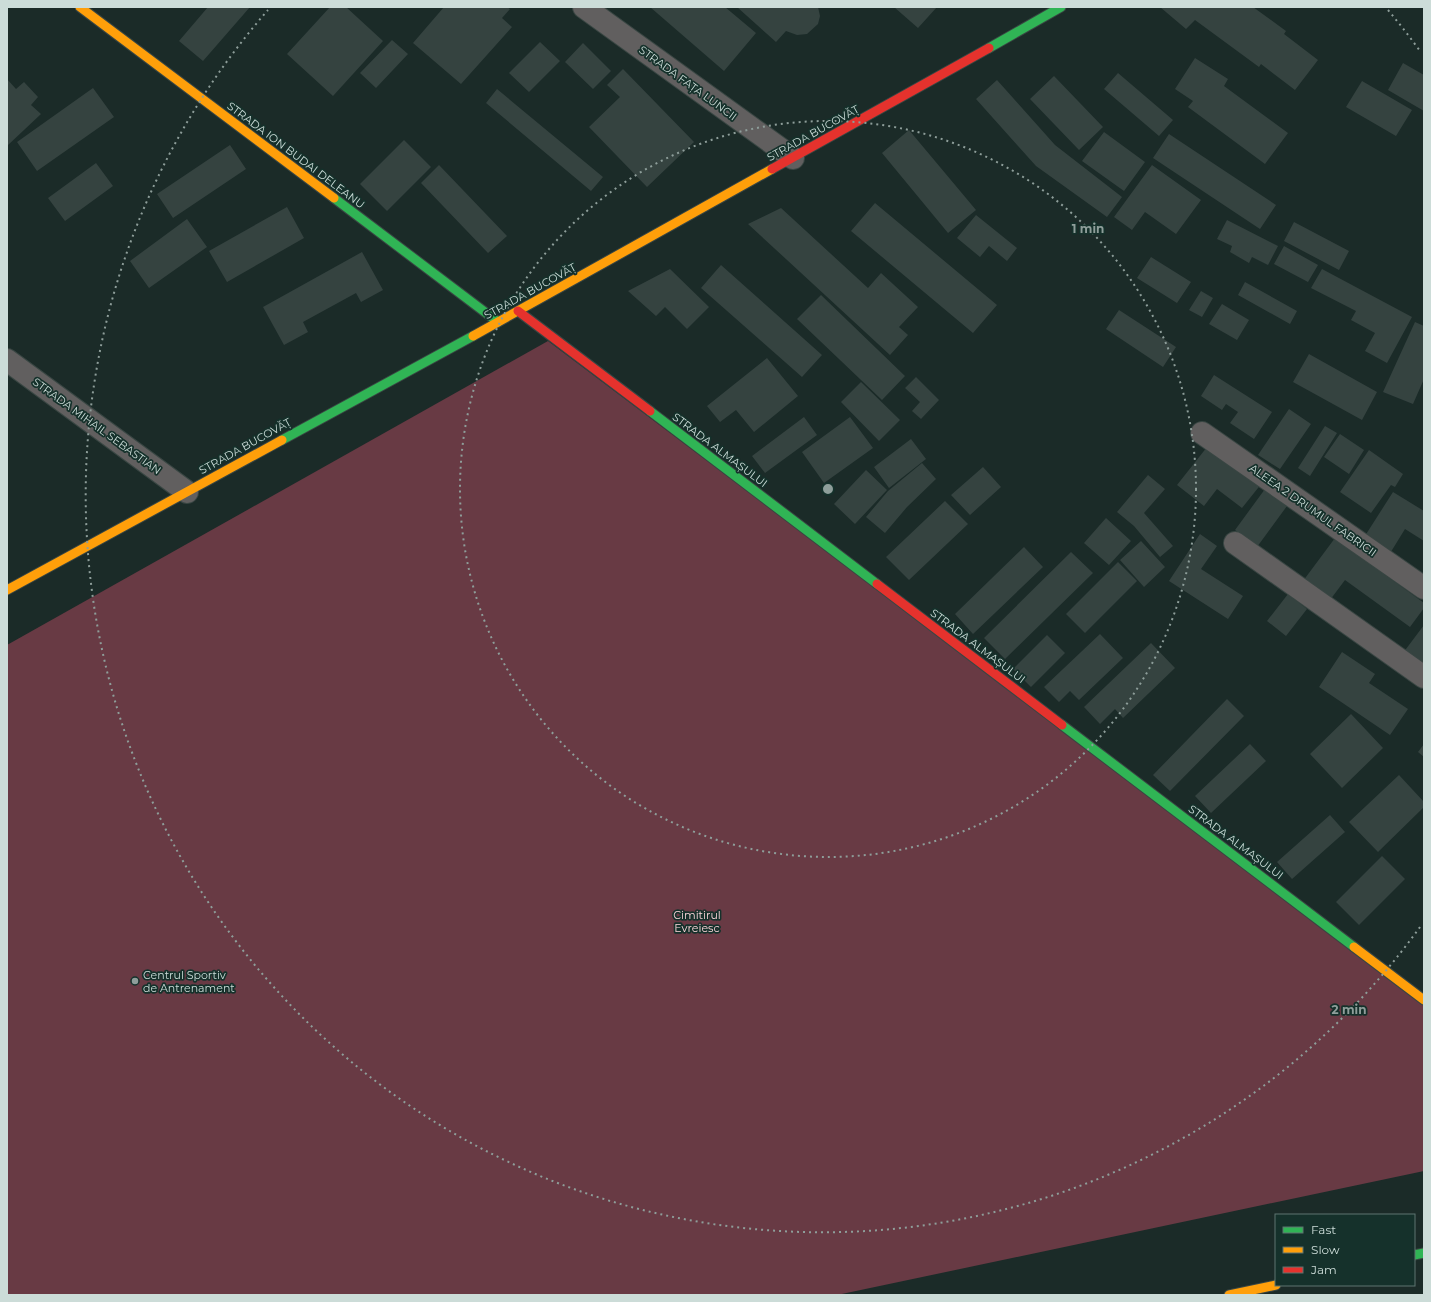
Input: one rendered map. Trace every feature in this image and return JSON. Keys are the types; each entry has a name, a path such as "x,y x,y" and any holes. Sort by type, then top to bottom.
{"street":[{"name":"STRADA ION BUDAI DELEANU","path":"80,7 498,322"},
{"name":"STRADA FAȚA LUNCII","path":"584,7 793,158"},
{"name":"STRADA BUCOVĂȚ","path":"7,590 518,311 1061,7"},
{"name":"STRADA ALMAȘULUI","path":"518,311 1424,1000"},
{"name":"STRADA MIHAIL SEBASTIAN","path":"7,360 186,492"},
{"name":"ALEEA 2 DRUMUL FABRICII","path":"1202,433 1424,588"},
{"path":"1235,543 1424,677"},
{"path":"1229,1295 1275,1285"}],"green space":[{"name":"Cimitirul Evreiesc","path":"548,341 1424,1001 1424,1171 837,1295 7,1295 7,645"}],"building":[{"path":"208,7 250,7 203,61 179,41"},
{"path":"330,7 346,7 383,41 333,96 287,54"},
{"path":"444,7 507,7 510,9 502,18 512,27 461,84 413,43"},
{"path":"650,7 725,7 756,33 724,71"},
{"path":"737,7 818,7 820,16 818,24 807,34 797,35 786,31 776,42"},
{"path":"894,7 937,7 918,28"},
{"path":"1160,7 1253,7 1286,31 1284,34 1318,60 1295,90 1261,64 1259,67 1195,20 1186,29"},
{"path":"392,40 408,54 376,88 360,73"},
{"path":"540,42 560,61 529,92 509,73"},
{"path":"583,43 611,71 593,89 565,62"},
{"path":"1195,58 1228,79 1224,86 1288,133 1265,164 1188,107 1193,101 1175,89"},
{"path":"1403,63 1424,75 1424,111 1388,90"},
{"path":"623,69 694,142 647,187 589,127 620,97 607,85"},
{"path":"1118,73 1173,120 1159,136 1104,89"},
{"path":"1054,76 1103,127 1079,150 1030,99"},
{"path":"7,79 16,89 24,82 38,97 31,105 41,114 7,146"},
{"path":"997,80 1055,145 1122,197 1107,217 1036,166 976,99"},
{"path":"1362,81 1412,110 1396,136 1346,107"},
{"path":"93,88 114,117 37,171 17,142"},
{"path":"497,89 603,177 591,191 486,103"},
{"path":"909,130 976,210 948,233 882,153"},
{"path":"1104,132 1145,162 1124,191 1082,161"},
{"path":"1169,134 1276,205 1260,229 1153,158"},
{"path":"404,140 431,167 387,211 360,184"},
{"path":"230,145 246,169 173,218 157,194"},
{"path":"96,163 113,186 65,221 48,198"},
{"path":"439,165 507,236 488,253 421,183"},
{"path":"1152,165 1201,200 1176,234 1145,212 1132,230 1114,217"},
{"path":"875,203 997,305 973,333 851,231"},
{"path":"287,207 304,238 227,282 209,251"},
{"path":"781,208 868,288 881,273 918,307 899,327 908,335 890,355 748,224"},
{"path":"976,215 1017,248 1007,261 989,246 980,257 957,238"},
{"path":"187,219 207,247 149,288 130,261"},
{"path":"1227,220 1278,246 1268,265 1252,257 1249,263 1230,252 1232,246 1217,239"},
{"path":"1294,222 1349,251 1339,270 1284,241"},
{"path":"1284,246 1318,265 1308,282 1274,264"},
{"path":"362,252 383,290 361,302 356,293 303,322 308,332 284,345 263,307"},
{"path":"1151,257 1191,282 1177,303 1137,278"},
{"path":"721,265 822,355 802,377 701,288"},
{"path":"670,269 709,307 687,329 665,307 656,316 628,291"},
{"path":"1322,269 1412,317 1387,363 1365,351 1375,333 1351,320 1356,311 1311,288"},
{"path":"1245,282 1297,311 1290,324 1238,295"},
{"path":"1201,291 1213,298 1202,317 1189,310"},
{"path":"821,295 905,376 882,400 797,319"},
{"path":"1222,304 1249,320 1237,340 1209,324"},
{"path":"1119,310 1176,347 1163,367 1106,329"},
{"path":"1415,322 1424,326 1424,379 1413,404 1383,392"},
{"path":"1309,354 1377,392 1362,420 1293,382"},
{"path":"767,358 798,396 754,432 736,410 720,422 707,406"},
{"path":"1214,375 1272,412 1254,439 1230,423 1238,412 1226,404 1222,410 1201,396"},
{"path":"916,377 939,400 921,419 912,411 920,402 905,388"},
{"path":"861,382 900,420 879,441 841,402"},
{"path":"1289,409 1311,424 1280,469 1258,455"},
{"path":"804,417 817,435 765,473 752,456"},
{"path":"850,417 873,448 824,483 802,452"},
{"path":"1325,426 1337,433 1310,476 1298,468"},
{"path":"1340,434 1364,450 1349,474 1324,457"},
{"path":"911,439 926,459 889,488 874,467"},
{"path":"1211,442 1262,483 1242,508 1217,489 1204,506 1177,485"},
{"path":"1369,450 1403,474 1395,487 1391,485 1371,513 1340,492"},
{"path":"922,463 936,479 907,507 885,533 866,517 888,491"},
{"path":"983,467 1001,487 970,515 951,495"},
{"path":"866,470 887,490 855,524 834,504"},
{"path":"1148,475 1165,489 1144,513 1173,546 1160,557 1134,526 1117,512"},
{"path":"1265,489 1287,506 1257,547 1235,530"},
{"path":"1393,492 1424,511 1424,541 1405,529 1389,555 1363,539"},
{"path":"945,501 968,524 909,580 886,557"},
{"path":"1106,518 1131,541 1109,565 1084,543"},
{"path":"1200,534 1217,546 1201,569 1243,596 1228,619 1169,581"},
{"path":"1335,538 1424,603 1424,608 1410,627 1345,580 1330,600 1303,581"},
{"path":"1141,541 1165,567 1144,587 1120,560"},
{"path":"1024,547 1043,567 973,634 955,614"},
{"path":"1071,552 1093,573 1005,659 984,638"},
{"path":"1118,562 1137,581 1085,633 1066,614"},
{"path":"1288,594 1307,609 1286,636 1267,621"},
{"path":"1424,625 1424,664 1403,653"},
{"path":"1100,634 1123,658 1079,700 1070,691 1059,702 1044,687"},
{"path":"1047,635 1065,653 1031,687 1013,669"},
{"path":"1151,643 1175,668 1123,718 1115,709 1100,724 1084,707"},
{"path":"1342,652 1375,674 1369,683 1408,709 1390,735 1319,687"},
{"path":"1227,699 1244,716 1170,791 1153,775"},
{"path":"1351,714 1383,748 1342,788 1310,754"},
{"path":"1250,744 1266,761 1211,813 1195,796"},
{"path":"1424,744 1424,757 1418,752"},
{"path":"1399,775 1424,802 1424,807 1378,852 1349,822"},
{"path":"1330,815 1345,832 1292,879 1277,862"},
{"path":"1382,856 1405,879 1359,925 1336,902"}],"traffic: fast":[{"path":"989,48 1061,7"},
{"path":"334,198 498,322"},
{"path":"282,440 473,336"},
{"path":"650,411 877,584"},
{"path":"1062,725 1354,947"},
{"path":"1415,1255 1424,1253"}],"traffic: slow":[{"path":"80,7 334,198"},
{"path":"473,336 772,169"},
{"path":"7,590 282,440"},
{"path":"1354,947 1424,1000"},
{"path":"1229,1295 1275,1285"}],"traffic: jam":[{"path":"772,169 989,48"},
{"path":"518,311 650,411"},
{"path":"877,584 1062,725"}],"place":[{"name":"Centrul Sportiv de Antrenament","path":"135,981"}]}
